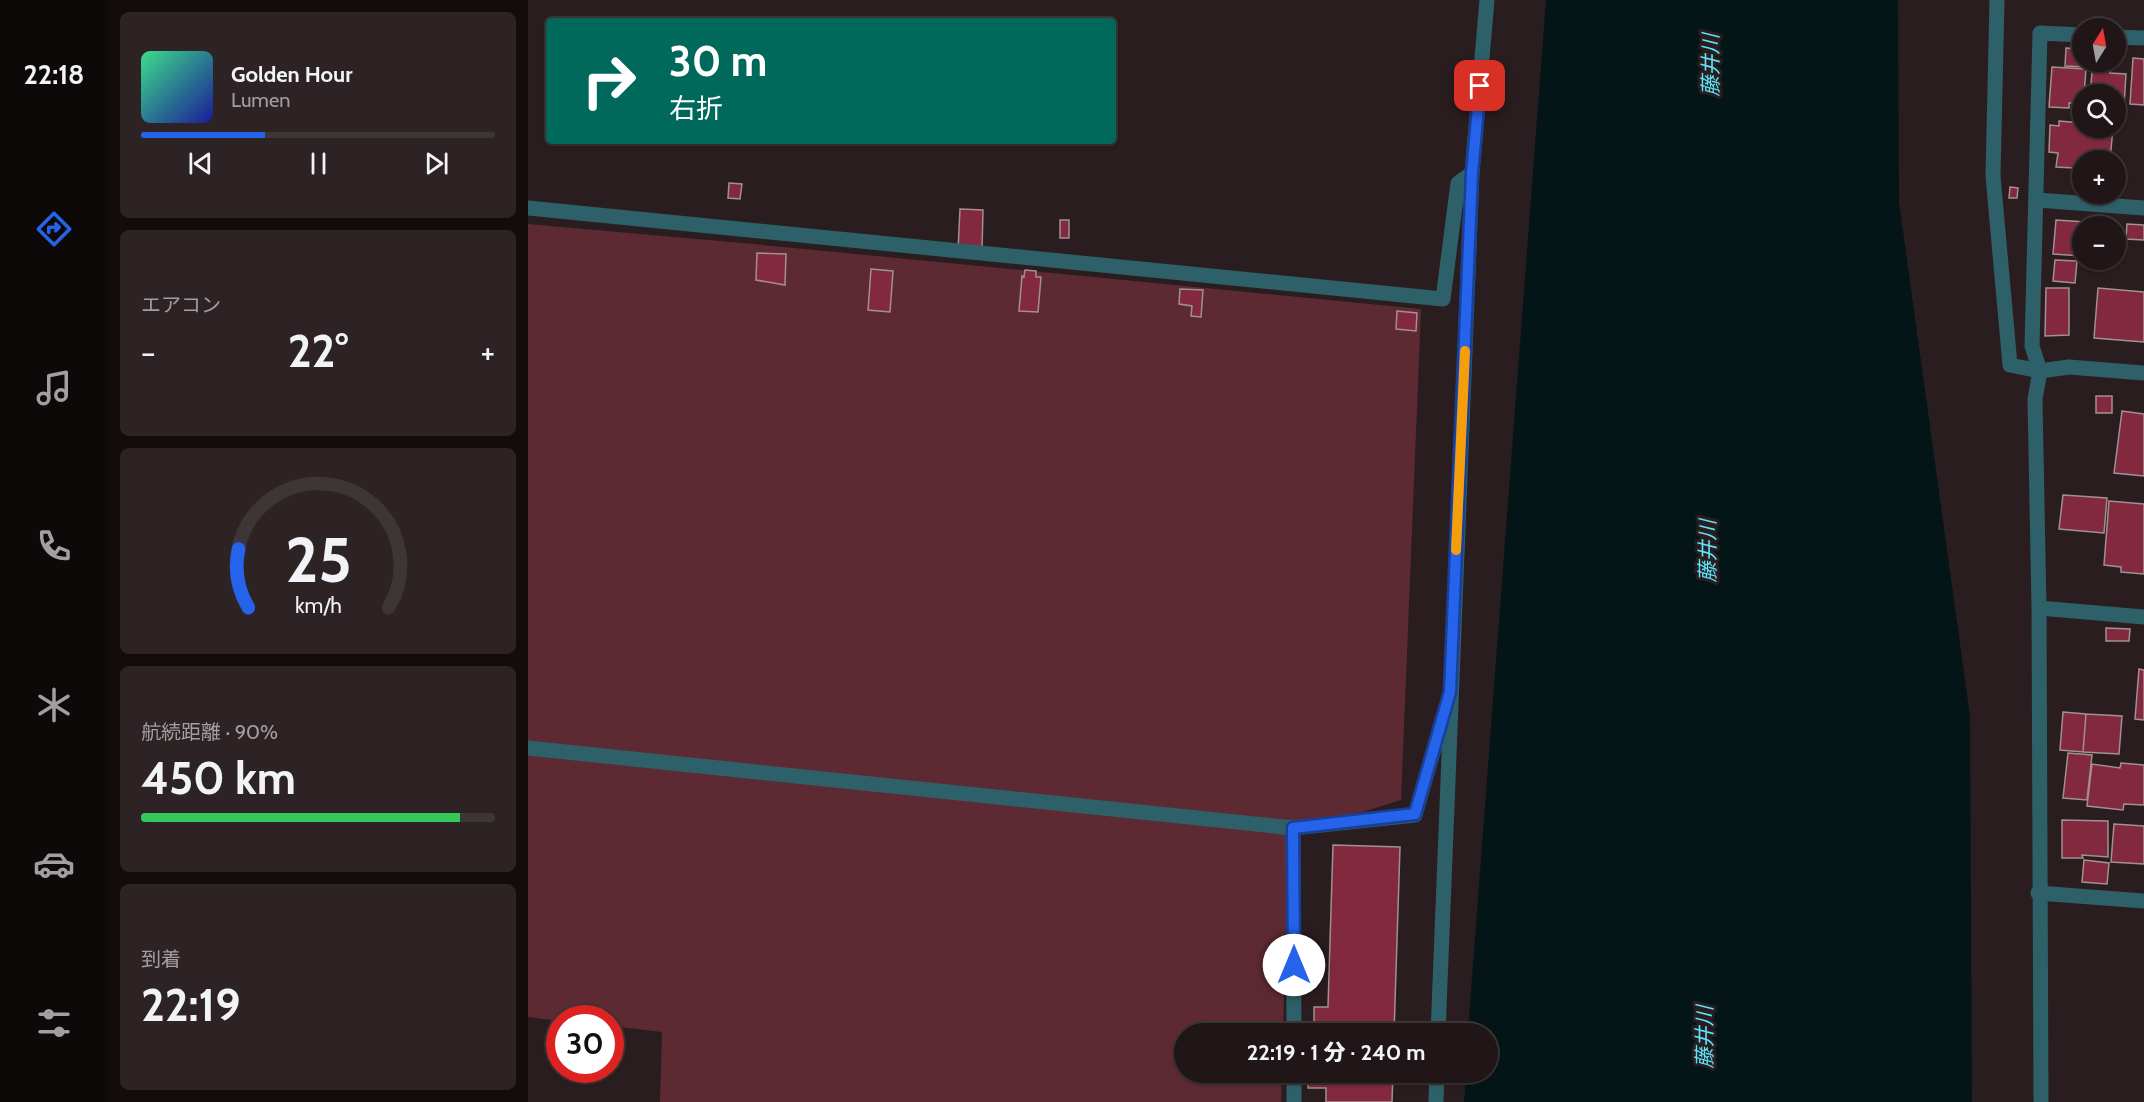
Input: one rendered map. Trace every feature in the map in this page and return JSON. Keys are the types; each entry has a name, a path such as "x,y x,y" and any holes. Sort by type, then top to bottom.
{"street":[{"path":"1438,1023 1472,173 1487,0"},
{"path":"1997,0 1993,176 2010,365 2040,371 2068,367 2144,373"},
{"path":"2041,1102 2038,893 2039,608 2035,399 2040,371 2032,346 2040,33 2072,35"},
{"path":"2126,37 2144,38"},
{"path":"528,208 1443,299 1458,183 1472,173"},
{"path":"2037,200 2144,208"},
{"path":"2039,608 2144,617"},
{"path":"528,748 1293,828 1415,814 1450,692"},
{"path":"1293,828 1294,1023"},
{"path":"2038,893 2144,901"},
{"path":"1294,1083 1294,1102"},
{"path":"1436,1102 1437,1083"}],"shaded area":[{"path":"528,224 1421,309 1401,800 1350,816 1289,821 1283,1023 1174,1023 1174,1083 1282,1083 1281,1102 660,1102 662,1032 624,1028 624,1005 546,1005 546,1019 528,1017"}],"water":[{"name":"藤井川","path":"1546,0 1898,0 1899,202 1970,716 1972,1102 1464,1102 1465,1083 1498,1083 1498,1023 1469,1023"}],"building":[{"path":"2066,48 2072,48 2072,66 2065,66"},
{"path":"2133,58 2144,59 2144,105 2130,104"},
{"path":"2052,67 2072,68 2072,72 2086,72 2085,84 2072,84 2072,103 2069,103 2069,108 2049,107"},
{"path":"2092,72 2126,74 2125,84 2091,84"},
{"path":"2059,121 2072,122 2072,138 2112,138 2111,150 2072,150 2072,168 2056,167 2058,153 2049,152 2050,125 2059,126"},
{"path":"729,183 742,184 740,199 728,198"},
{"path":"2010,187 2018,188 2017,198 2009,198"},
{"path":"960,209 983,210 982,251 958,250"},
{"path":"1060,220 1069,220 1069,238 1060,238"},
{"path":"2056,220 2072,221 2072,255 2053,254"},
{"path":"2127,224 2144,225 2144,240 2126,239"},
{"path":"757,253 786,254 785,285 756,280"},
{"path":"2055,260 2072,261 2072,270 2076,270 2075,283 2053,281"},
{"path":"871,269 893,271 890,312 868,310"},
{"path":"1025,270 1036,271 1036,277 1041,277 1038,312 1019,311 1022,276 1024,277"},
{"path":"2046,288 2069,288 2069,335 2045,336"},
{"path":"2098,288 2144,292 2144,342 2094,338"},
{"path":"1180,289 1203,290 1201,317 1191,316 1192,306 1179,304"},
{"path":"1397,311 1417,313 1416,331 1396,329"},
{"path":"2096,396 2112,396 2112,413 2096,413"},
{"path":"2122,411 2144,414 2144,476 2114,473"},
{"path":"2063,495 2107,498 2104,533 2059,529"},
{"path":"2109,501 2144,504 2144,574 2121,572 2121,567 2104,565"},
{"path":"2106,628 2130,629 2129,641 2106,641"},
{"path":"2139,669 2144,670 2144,720 2135,719"},
{"path":"2063,712 2086,714 2083,752 2060,750"},
{"path":"2086,714 2122,716 2119,754 2083,752"},
{"path":"2068,753 2092,755 2087,800 2063,798"},
{"path":"2121,763 2144,765 2144,805 2124,804 2123,810 2087,806 2092,764 2120,768"},
{"path":"2062,820 2108,821 2108,857 2082,855 2083,858 2062,858"},
{"path":"2114,824 2144,826 2144,864 2111,862"},
{"path":"1333,845 1400,847 1394,1023 1314,1023 1314,1007 1328,1007"},
{"path":"2084,860 2109,863 2107,884 2082,882"},
{"path":"1308,1083 1393,1083 1392,1102 1326,1102 1326,1088 1308,1088"}],"slow traffic":[{"path":"1456,550 1465,351"}],"route":[{"path":"1294,965 1293,828 1415,814 1450,692 1472,173 1480,86"}]}
